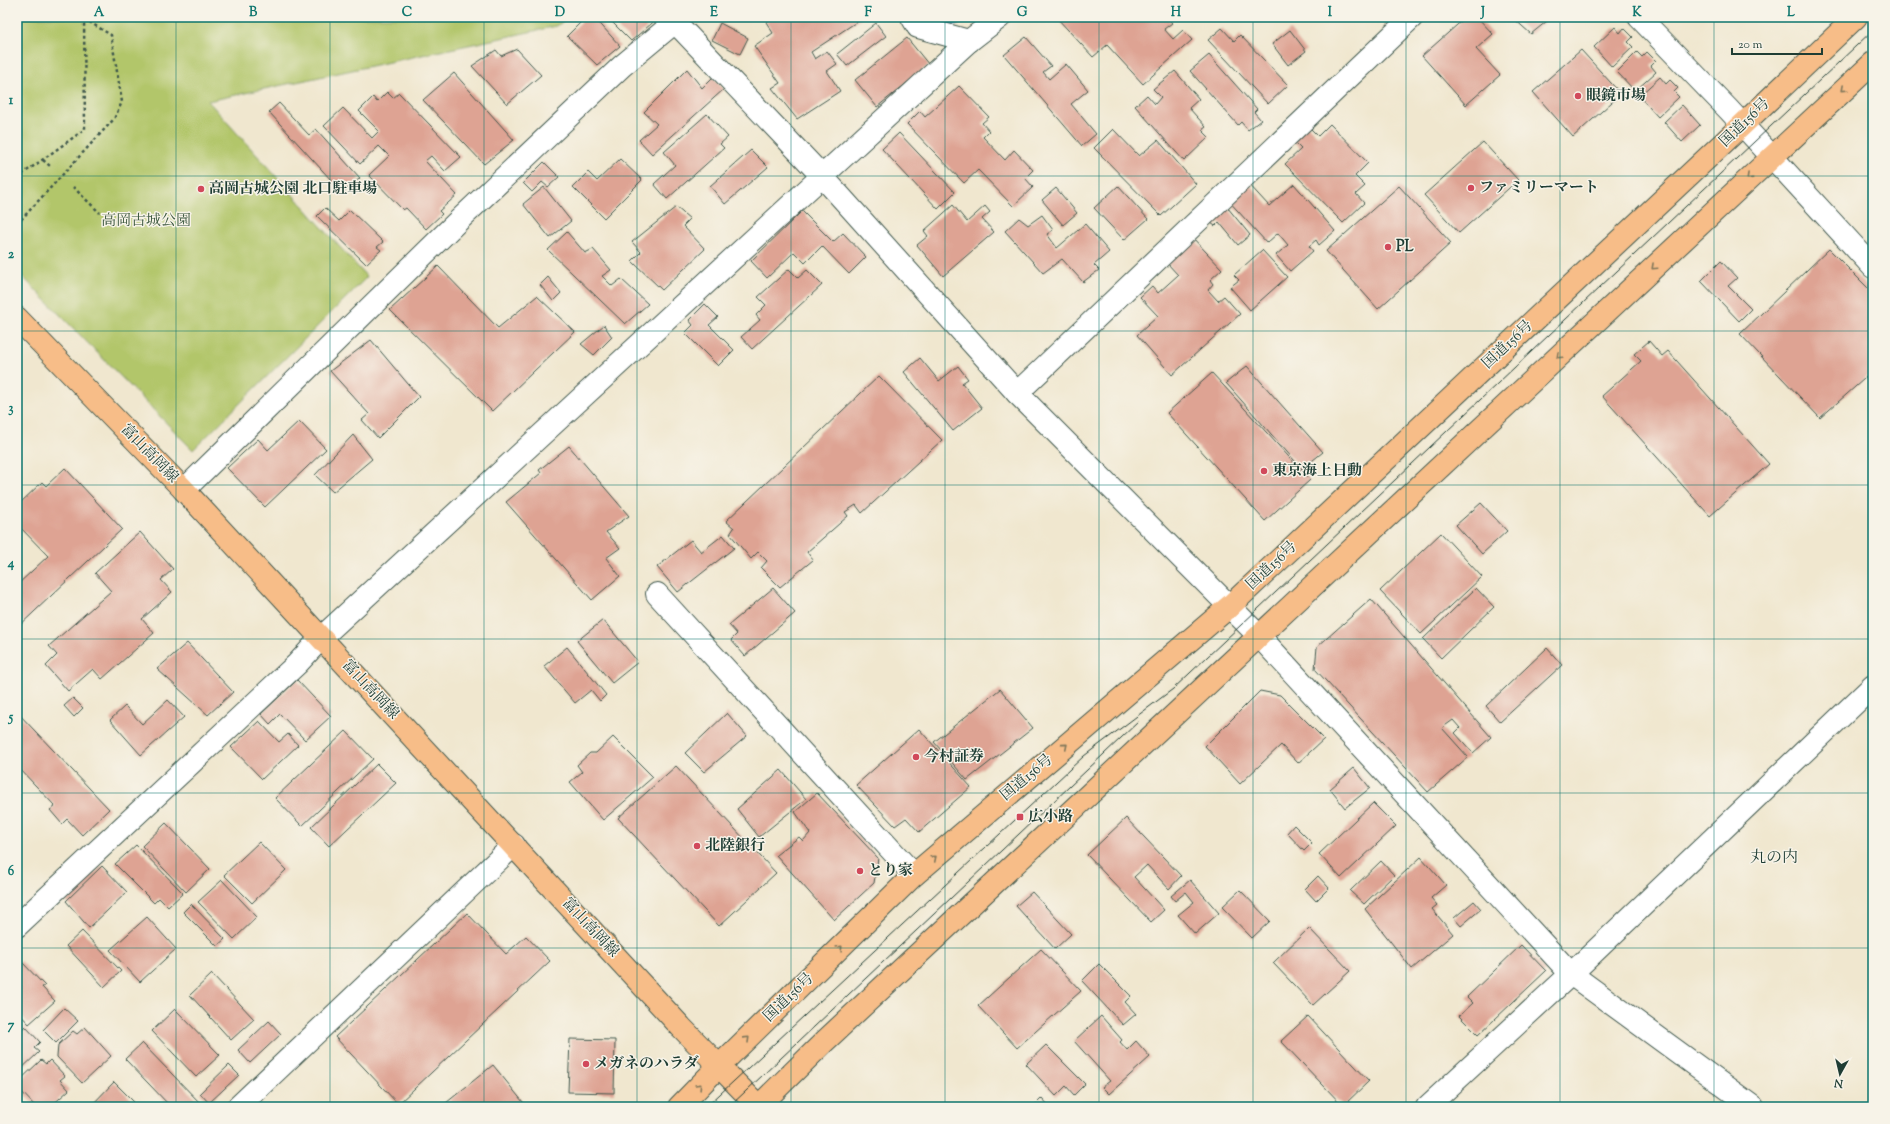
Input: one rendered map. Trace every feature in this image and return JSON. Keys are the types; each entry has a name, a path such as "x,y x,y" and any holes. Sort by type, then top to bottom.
{"main road":[{"name":"国道156号","path":"679,1107 914,875 1230,606 1856,17"},
{"path":"719,1066 758,1107 825,1041 1260,636 1771,156 1873,63"},
{"name":"富山高岡線","path":"17,318 184,490 322,637 719,1066"}],"street":[{"path":"912,17 918,27 969,41"},
{"path":"17,926 297,664 322,637 969,41 1000,17"},
{"path":"1017,393 1412,17"},
{"path":"1639,17 1742,125 1873,267"},
{"path":"184,490 456,223 622,66 675,22 822,176 1017,393 1260,636 1571,974 1753,1107"},
{"path":"657,594 914,875"},
{"path":"1427,1107 1571,974 1873,686"},
{"path":"238,1107 514,845"}],"path":[{"path":"17,178 85,129 84,17"},
{"path":"17,224 114,119 122,102 111,36 91,23 87,17"},
{"path":"43,160 50,166"},
{"path":"72,187 100,213"}],"green space":[{"name":"高岡古城公園","path":"17,17 568,17 557,26 208,101 367,277 193,450 17,271"}],"water":[{"path":"923,17 970,17 958,25 946,29"}],"building":[{"path":"586,17 594,17 620,46 597,65 567,36"},
{"path":"607,17 657,17 658,18 631,41"},
{"path":"774,17 864,17 811,52 815,59 827,51 837,64 827,71 840,91 797,119 772,88 780,83 754,46 773,33 766,22"},
{"path":"1056,17 1167,17 1172,23 1164,29 1173,39 1183,30 1192,40 1143,84 1107,45 1093,57"},
{"path":"1466,17 1477,17 1493,34 1476,49 1500,75 1466,105 1422,56"},
{"path":"1512,17 1552,17 1531,34"},
{"path":"720,23 748,38 740,54 712,40"},
{"path":"876,23 886,36 847,66 837,54"},
{"path":"1615,27 1620,33 1624,28 1633,37 1628,42 1633,47 1612,67 1594,47"},
{"path":"1222,28 1234,41 1240,35 1288,85 1268,104 1208,40"},
{"path":"1290,30 1306,51 1288,65 1272,44"},
{"path":"1026,37 1051,66 1043,72 1049,79 1066,64 1088,90 1071,104 1096,134 1082,146 1004,55"},
{"path":"907,38 929,65 877,107 855,80"},
{"path":"517,49 541,75 507,104 472,66 496,50 501,56"},
{"path":"1581,50 1621,94 1573,137 1533,92"},
{"path":"1637,52 1642,57 1647,52 1656,61 1651,66 1656,72 1635,91 1617,72"},
{"path":"1209,55 1257,109 1254,112 1261,120 1248,130 1241,122 1238,125 1190,71"},
{"path":"687,69 702,88 713,77 724,89 652,154 639,140 657,124 644,112"},
{"path":"1175,71 1199,99 1189,108 1206,127 1202,130 1209,137 1184,161 1135,106 1147,95 1155,104 1161,97 1153,89"},
{"path":"454,73 514,140 484,164 423,100"},
{"path":"1660,77 1666,84 1670,80 1678,88 1674,92 1679,97 1658,117 1639,96"},
{"path":"959,86 989,117 982,123 989,131 983,137 1005,160 1014,150 1033,170 1025,178 1033,187 1013,206 978,170 964,183 907,124 920,111 925,117"},
{"path":"387,92 393,98 399,93 461,157 445,171 431,156 425,161 457,195 439,211 442,214 426,229 406,208 403,210 369,175 389,156 379,146 360,164 324,126 343,108 372,138 379,131 359,111 373,97 377,102"},
{"path":"279,103 309,135 316,129 360,178 343,193 269,112"},
{"path":"1682,105 1700,125 1682,142 1664,122"},
{"path":"707,114 728,137 720,144 724,148 667,199 654,184 675,165 664,152"},
{"path":"1330,124 1368,163 1355,176 1365,186 1356,194 1364,203 1343,223 1285,164 1301,149 1292,140 1307,125 1318,136"},
{"path":"1113,129 1139,156 1158,140 1196,184 1161,216 1094,148"},
{"path":"899,133 955,192 938,209 882,149"},
{"name":"ファミリーマート","path":"1483,142 1518,180 1459,233 1424,195"},
{"path":"751,150 768,167 725,204 710,186"},
{"path":"620,159 642,180 604,218 573,187 588,172 597,181"},
{"path":"544,162 559,177 548,187 542,182 532,192 523,183"},
{"path":"1247,182 1269,206 1294,184 1335,231 1319,245 1316,240 1309,246 1313,251 1290,271 1276,255 1288,245 1278,233 1267,243 1227,199"},
{"path":"1118,186 1148,219 1124,240 1094,208"},
{"name":"PL","path":"1399,186 1451,243 1378,309 1326,251"},
{"path":"544,187 571,221 550,238 523,204"},
{"path":"1056,188 1077,213 1063,225 1042,200"},
{"path":"1223,202 1250,235 1238,245 1219,222 1215,226 1206,219"},
{"path":"953,205 967,222 985,206 990,212 982,219 994,232 943,276 917,245 928,236 924,231"},
{"path":"676,207 690,219 683,226 705,249 662,290 632,261 641,252 632,242"},
{"path":"325,208 339,221 350,210 383,242 377,247 381,250 366,264 317,216"},
{"path":"802,211 833,242 843,233 866,257 849,274 822,246 805,263 794,252 767,278 751,261"},
{"path":"1042,215 1053,230 1047,234 1057,248 1085,224 1109,252 1094,265 1099,270 1083,282 1062,259 1043,273 1005,231 1019,218 1028,225"},
{"path":"567,232 585,253 593,249 611,270 602,276 612,286 621,279 648,304 625,324 548,250"},
{"path":"1191,236 1222,269 1210,280 1213,284 1208,290 1218,301 1224,296 1240,314 1172,375 1137,335 1158,316 1140,297 1152,286 1158,293 1178,275 1167,263"},
{"path":"1829,249 1873,293 1873,371 1820,418 1740,334"},
{"path":"1262,250 1287,277 1250,310 1230,287 1239,280 1234,275"},
{"path":"1721,261 1737,278 1728,286 1751,309 1739,321 1701,281"},
{"path":"438,266 498,328 537,296 575,332 492,411 390,310"},
{"path":"789,269 798,278 807,270 822,285 752,349 741,337 760,320 756,315 766,305 758,297"},
{"path":"548,277 561,293 553,301 540,285"},
{"path":"705,304 718,317 709,325 734,350 718,366 685,333 693,325 689,320"},
{"path":"604,325 612,337 594,355 581,344"},
{"path":"371,340 419,397 378,438 362,420 369,414 330,371"},
{"path":"1649,341 1662,356 1668,351 1769,464 1710,516 1602,396 1641,361 1634,354"},
{"path":"920,358 939,381 958,366 968,379 962,383 982,408 953,431 904,372"},
{"path":"1247,366 1323,452 1302,469 1226,383"},
{"path":"1212,373 1310,480 1265,521 1167,413"},
{"path":"879,376 942,440 862,513 856,505 845,512 848,516 807,552 813,560 780,587 761,568 767,561 758,552 751,559 730,534 734,528 726,521"},
{"path":"299,421 326,449 265,507 227,468 258,439 268,450"},
{"path":"353,435 372,459 333,492 315,475"},
{"path":"569,446 629,516 606,532 620,548 606,558 620,576 592,600 506,502 541,473 539,470"},
{"path":"65,468 122,529 17,628 17,585 48,556 17,524 17,506 42,482 46,486"},
{"path":"1481,503 1507,531 1482,554 1456,525"},
{"path":"140,532 173,569 161,580 172,592 142,619 154,633 102,679 93,669 68,691 46,666 57,655 49,646 111,591 95,573"},
{"path":"1441,533 1482,577 1421,634 1380,591"},
{"path":"723,535 734,548 678,592 657,567 691,540 701,552"},
{"path":"773,588 795,613 745,656 731,640 737,634 729,625"},
{"path":"1476,588 1494,607 1441,658 1423,639"},
{"path":"1371,599 1491,737 1473,753 1455,733 1460,728 1453,720 1442,728 1468,757 1428,792 1315,669 1317,647"},
{"path":"603,620 638,662 612,683 577,641"},
{"path":"187,643 233,692 208,715 157,669"},
{"path":"567,647 606,695 600,701 591,690 575,703 544,666"},
{"path":"1547,648 1562,665 1500,722 1486,706"},
{"path":"297,680 331,716 305,740 280,714 270,724 261,714"},
{"path":"1000,689 1033,728 967,780 934,742"},
{"path":"1260,691 1280,695 1324,739 1298,763 1281,745 1240,784 1205,746"},
{"path":"73,698 83,708 74,717 64,706"},
{"path":"168,700 184,717 141,755 110,720 125,706 142,724"},
{"path":"17,712 109,809 82,835 67,819 62,824 50,810 55,806 17,766"},
{"path":"727,713 747,736 704,772 685,753"},
{"path":"259,721 279,742 288,734 298,745 262,779 231,747"},
{"name":"今村証券","path":"919,729 971,787 919,832 906,818 895,826 856,785"},
{"path":"346,731 373,759 302,826 275,798"},
{"path":"613,737 653,777 603,820 570,782 582,772 577,765 590,753 596,753"},
{"path":"377,764 396,783 329,846 311,827"},
{"name":"北陸銀行","path":"676,766 776,873 719,926 618,818"},
{"path":"1354,768 1370,788 1345,808 1330,789"},
{"path":"781,770 806,799 759,837 737,809"},
{"path":"817,793 878,858 874,883 834,920 776,855 799,837 803,841 810,833 795,812"},
{"path":"1373,803 1396,826 1341,878 1319,854"},
{"path":"1126,818 1181,876 1169,889 1147,865 1134,877 1164,910 1151,922 1087,855"},
{"path":"166,823 210,869 186,892 142,846"},
{"path":"1294,825 1312,843 1304,851 1287,833"},
{"path":"259,842 286,870 252,903 224,875"},
{"path":"136,845 183,893 168,907 159,898 154,903 115,864"},
{"path":"1421,857 1446,885 1431,898 1437,905 1432,909 1453,934 1412,969 1365,909"},
{"path":"1381,861 1394,875 1364,904 1350,891"},
{"path":"102,866 127,892 89,928 66,901"},
{"path":"1318,876 1329,888 1316,901 1305,889"},
{"path":"222,880 257,917 234,939 198,902"},
{"path":"1190,880 1219,913 1195,934 1178,915 1194,902 1186,892 1175,901 1171,896"},
{"path":"1240,890 1270,921 1252,938 1222,907"},
{"path":"1032,892 1071,934 1055,949 1016,906"},
{"path":"1474,901 1481,909 1461,926 1454,918"},
{"path":"191,904 225,939 217,946 183,912"},
{"path":"467,913 506,954 526,936 550,961 398,1104 335,1037"},
{"path":"147,917 176,949 140,982 110,950"},
{"path":"1309,928 1350,971 1313,1005 1273,963"},
{"path":"82,931 121,971 104,987 66,946"},
{"path":"1521,945 1546,971 1478,1035 1459,1016 1473,1003 1467,997"},
{"path":"1041,949 1081,991 1017,1048 978,1006"},
{"path":"21,961 45,986 42,987 55,1001 29,1024 17,1011 17,965"},
{"path":"1099,964 1131,996 1125,1002 1136,1014 1123,1025 1082,981"},
{"path":"212,974 254,1019 231,1040 190,995"},
{"path":"64,1008 78,1021 56,1043 43,1030"},
{"path":"175,1009 220,1055 196,1077 152,1031"},
{"path":"1101,1016 1122,1040 1120,1042 1127,1050 1136,1041 1150,1057 1109,1094 1102,1087 1110,1081 1074,1041"},
{"path":"1308,1016 1369,1081 1343,1106 1281,1041"},
{"path":"269,1021 281,1034 250,1063 238,1050"},
{"path":"25,1026 40,1042 34,1048 39,1052 17,1073 17,1030 19,1032"},
{"path":"85,1027 111,1056 82,1083 57,1057 58,1045 73,1031 77,1034"},
{"path":"570,1039 615,1040 614,1093 568,1092"},
{"path":"142,1043 202,1105 200,1107 171,1107 125,1059"},
{"path":"1046,1045 1085,1084 1074,1095 1066,1086 1056,1096 1026,1064"},
{"path":"41,1060 46,1064 50,1060 65,1076 60,1080 69,1090 50,1107 36,1107 17,1087 17,1083"},
{"path":"229,1065 239,1075 209,1103 200,1093"},
{"path":"493,1065 527,1107 441,1107"},
{"path":"114,1082 139,1107 90,1107"},
{"path":"1042,1098 1050,1107 1033,1107"}],"tram line":[{"path":"706,1107 1084,756 1173,689 1873,30"},
{"path":"729,1107 1138,722"}],"place":[{"name":"眼鏡市場","path":"1578,96"},
{"name":"ファミリーマート","path":"1471,188"},
{"name":"高岡古城公園 北口駐車場","path":"201,189"},
{"name":"PL","path":"1388,247"},
{"name":"東京海上日動","path":"1264,471"},
{"name":"今村証券","path":"916,757"},
{"name":"広小路","path":"1020,817"},
{"name":"北陸銀行","path":"697,846"},
{"name":"とり家","path":"860,871"},
{"name":"メガネのハラダ","path":"586,1064"}],"district":[{"name":"丸の内","path":"1774,858"}]}
